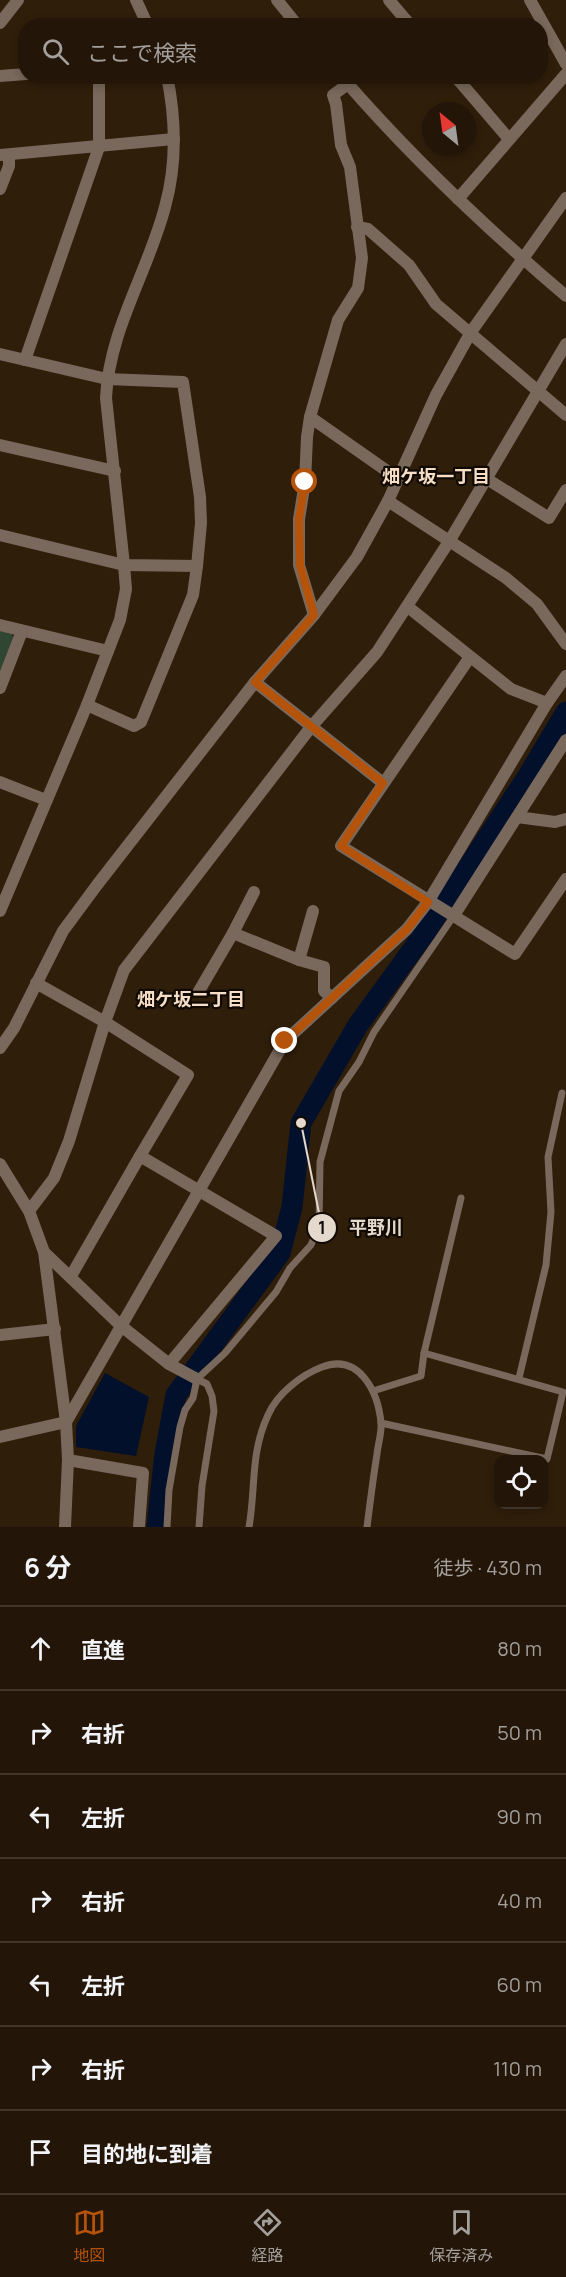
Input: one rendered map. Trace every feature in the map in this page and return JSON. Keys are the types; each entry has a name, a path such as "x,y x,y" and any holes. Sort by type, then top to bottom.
{"street":[{"path":"0,22 18,0"},
{"path":"136,0 144,18"},
{"path":"277,0 292,18"},
{"path":"530,0 540,18"},
{"path":"394,2 405,18"},
{"path":"548,32 566,64"},
{"path":"458,199 566,74"},
{"path":"0,76 18,75"},
{"path":"25,360 99,147 99,84"},
{"path":"0,911 87,705 120,620 126,590 106,379 117,335 165,209 173,171 174,139 174,107 169,84"},
{"path":"314,615 299,554 299,519 305,482 310,417 338,320 358,288 362,258 350,167 341,145 333,95 341,84"},
{"path":"348,84 410,152 458,199 566,296"},
{"path":"462,84 509,139"},
{"path":"0,189 9,166 5,155 174,139"},
{"path":"0,1048 14,1028 63,931 255,682 314,615 357,557 388,501 436,395 471,332 566,198"},
{"path":"357,226 368,229 409,265 436,304 566,415"},
{"path":"29,1211 54,1179 66,1150 105,1022 124,970 311,727 377,652 450,540 566,344"},
{"path":"0,354 106,379 183,382 200,497 201,523 192,595 141,723 134,726 87,705"},
{"path":"310,417 398,478"},
{"path":"0,445 115,471"},
{"path":"487,479 549,518 566,490"},
{"path":"388,501 506,578 537,604 566,644"},
{"path":"0,535 124,565 196,566"},
{"path":"408,607 511,689 547,703"},
{"path":"0,626 108,651"},
{"path":"0,688 22,631"},
{"path":"470,657 341,846 515,954 566,879"},
{"path":"0,1437 66,1422 285,1041 407,929 428,902 547,703 566,676"},
{"path":"255,682 383,783"},
{"path":"453,917 566,740"},
{"path":"0,782 46,800"},
{"path":"517,817 555,822 566,819"},
{"path":"199,992 254,892"},
{"path":"299,960 313,911"},
{"path":"233,933 299,960 324,967 324,991 332,998"},
{"path":"36,983 105,1022 188,1075 71,1276"},
{"path":"140,1156 276,1236 169,1364"},
{"path":"0,1164 29,1211 44,1252 66,1422 68,1460 65,1527"},
{"path":"44,1252 120,1325 169,1364 197,1379"},
{"path":"0,1335 55,1329"},
{"path":"68,1460 143,1473 139,1527"}],"lane":[{"path":"167,1527 169,1490 180,1427 184,1410 193,1398 197,1379 225,1353 276,1292 290,1268 311,1245 319,1226 320,1162 339,1091 359,1062 374,1032 453,917"},
{"path":"519,1378 546,1265 551,1212 548,1157 562,1093"},
{"path":"373,1391 421,1376 424,1353 461,1198"},
{"path":"381,1424 547,1459 563,1392 424,1353"},
{"path":"249,1527 252,1474 259,1439 269,1413 284,1392 304,1377 323,1367 343,1364 358,1370 369,1382 381,1424 367,1527"},
{"path":"197,1379 207,1384 212,1396 214,1411 202,1486 199,1527"}],"green space":[{"path":"0,631 12,634 13,638 0,673"}],"water":[{"path":"105,1373 149,1397 136,1456 76,1447 76,1426"}],"waterway":[{"path":"157,1527 165,1454 176,1395 280,1253 292,1207 301,1123 358,1025 427,930 528,776 566,712"}],"place":[{"name":"平野川","path":"301,1123"}],"district":[{"name":"畑ケ坂一丁目","path":"436,477"},
{"name":"畑ケ坂二丁目","path":"191,1000"}],"route":[{"path":"285,1041 407,929 428,902 341,846 383,783 255,682 314,615 300,565 299,519 305,482"}]}
